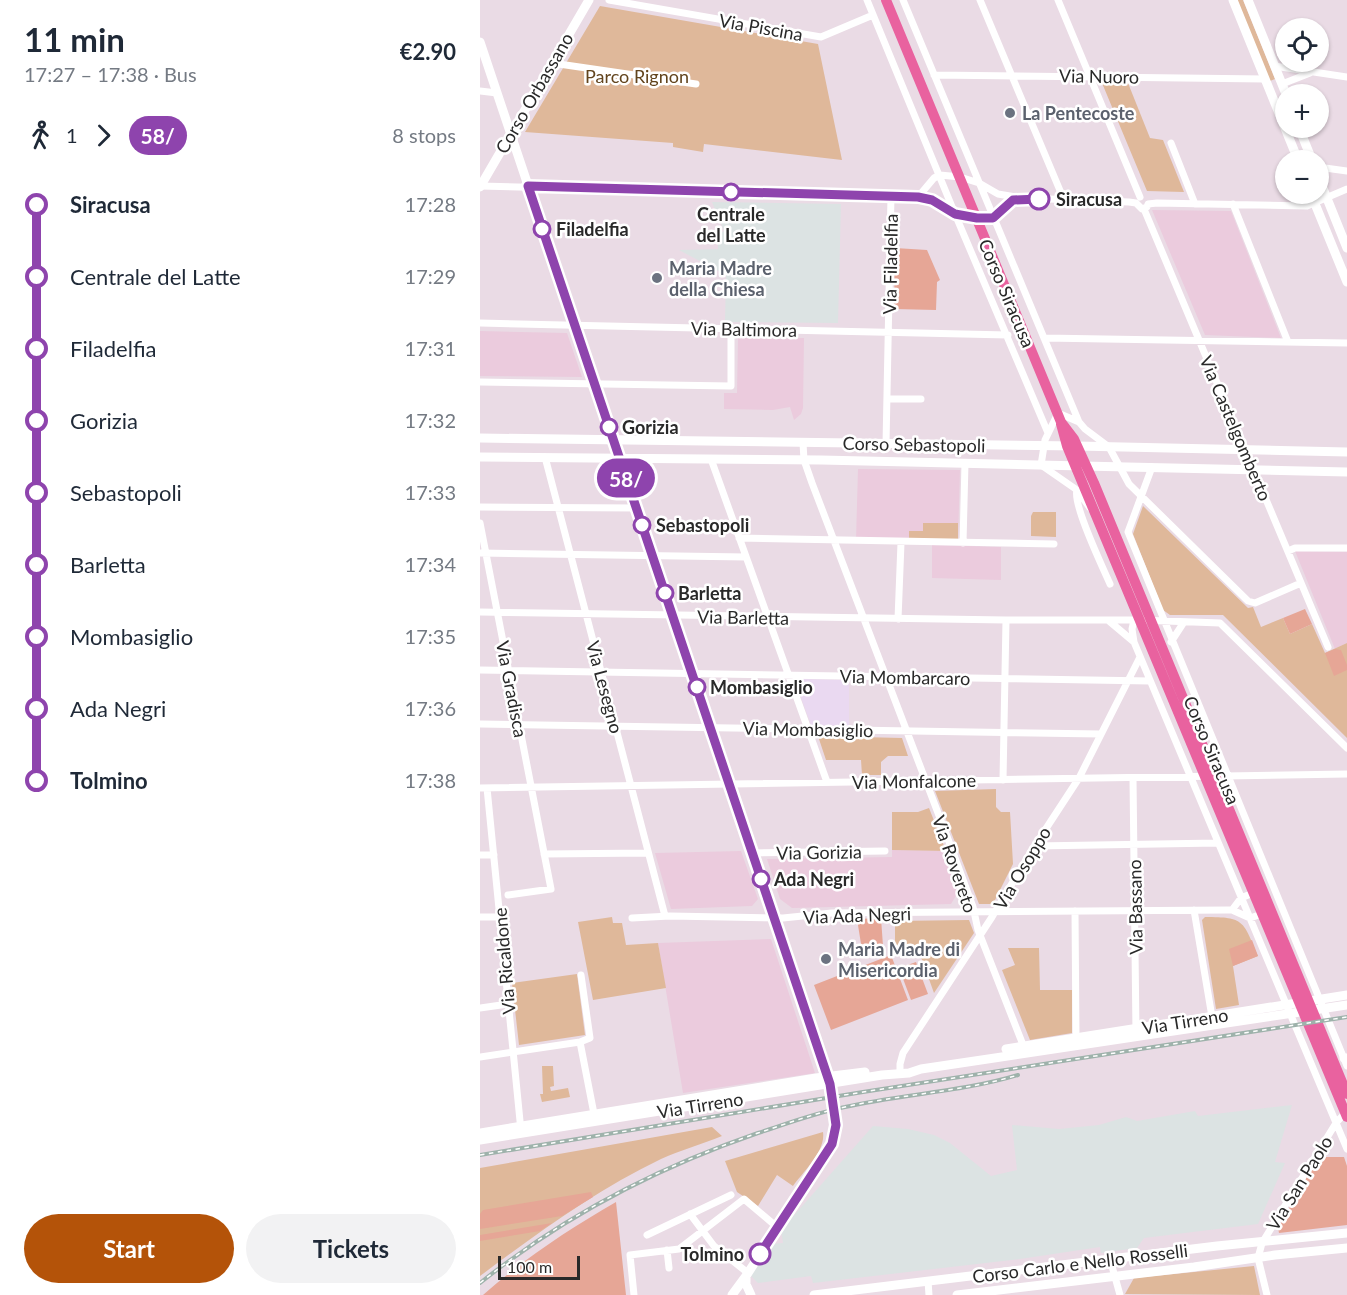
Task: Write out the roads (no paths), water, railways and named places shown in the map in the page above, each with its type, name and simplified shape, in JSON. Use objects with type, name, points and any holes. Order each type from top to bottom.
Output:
[{"type":"main road","name":"Corso Siracusa","points":[[886,0],[1059,417],[1072,443],[1141,621]]},
{"type":"main road","name":"Corso Siracusa","points":[[1081,465],[1095,512],[1141,621],[1257,892],[1312,1009]]},
{"type":"main road","points":[[1312,1009],[1318,1052],[1346,1114]]},
{"type":"main road","points":[[1318,1052],[1347,1094]]},
{"type":"street","name":"Corso Orbassano","points":[[480,186],[589,0]]},
{"type":"street","name":"Via Piscina","points":[[609,0],[821,37],[873,15]]},
{"type":"street","name":"Corso Siracusa","points":[[867,0],[1048,433]]},
{"type":"street","name":"Corso Siracusa","points":[[903,0],[1079,422],[1109,447],[1130,484],[1141,496],[1251,602],[1255,603],[1301,583]]},
{"type":"street","points":[[980,0],[1064,200]]},
{"type":"street","points":[[1058,0],[1090,76],[1138,200],[1139,208],[1196,204],[1304,206],[1306,204]]},
{"type":"street","points":[[1233,0],[1294,150]]},
{"type":"street","points":[[1248,0],[1282,84],[1312,72],[1347,77]]},
{"type":"street","name":"Via Gorizia","points":[[480,42],[830,1085],[836,1122],[834,1137],[828,1152],[777,1227]]},
{"type":"street","points":[[552,63],[696,84]]},
{"type":"street","name":"Via Nuoro","points":[[934,75],[1265,79]]},
{"type":"street","points":[[480,92],[497,93]]},
{"type":"street","points":[[1171,143],[1196,204]]},
{"type":"street","points":[[1329,168],[1347,171]]},
{"type":"street","points":[[939,175],[960,177],[979,183],[998,194],[1022,198],[1138,200]]},
{"type":"street","name":"Via Filadelfia","points":[[918,197],[939,175]]},
{"type":"street","name":"Via Filadelfia","points":[[480,186],[918,197],[932,200],[955,214],[993,218]]},
{"type":"street","points":[[1329,196],[1347,189]]},
{"type":"street","name":"Via Filadelfia","points":[[886,444],[891,196]]},
{"type":"street","points":[[983,234],[993,218],[999,215],[1007,203],[1022,198]]},
{"type":"street","points":[[1329,202],[1347,248]]},
{"type":"street","points":[[1233,204],[1288,342]]},
{"type":"street","points":[[1315,204],[1347,282]]},
{"type":"street","name":"Via Castelgomberto","points":[[1146,206],[1199,339],[1328,646]]},
{"type":"street","name":"Via Baltimora","points":[[480,323],[1008,335]]},
{"type":"street","points":[[480,382],[731,386],[731,329]]},
{"type":"street","points":[[1044,338],[1347,343]]},
{"type":"street","points":[[887,399],[921,399]]},
{"type":"street","points":[[1041,465],[1048,433],[1059,417]]},
{"type":"street","name":"Corso Siracusa","points":[[1059,417],[1079,422]]},
{"type":"street","points":[[1072,443],[1079,422]]},
{"type":"street","name":"Corso Sebastopoli","points":[[480,438],[803,444],[1044,446],[1072,443],[1109,447],[1347,452]]},
{"type":"street","name":"Via Rovereto","points":[[803,444],[804,460],[833,540],[1024,1049]]},
{"type":"street","name":"Corso Sebastopoli","points":[[480,457],[804,460],[1347,472]]},
{"type":"street","name":"Via Lesegno","points":[[544,457],[665,916]]},
{"type":"street","points":[[711,459],[827,782]]},
{"type":"street","name":"Corso Sebastopoli","points":[[963,543],[965,463]]},
{"type":"street","name":"Corso Siracusa","points":[[1041,465],[1077,490],[1088,507],[1095,512]]},
{"type":"street","name":"Corso Siracusa","points":[[1152,467],[1128,532],[1171,642],[1281,905],[1312,1009]]},
{"type":"street","points":[[1077,490],[1075,495],[1079,510],[1110,584]]},
{"type":"street","points":[[480,507],[636,508]]},
{"type":"street","name":"Via Gradisca","points":[[480,523],[483,553],[497,613],[551,889],[508,895]]},
{"type":"street","points":[[740,538],[900,543],[1054,544]]},
{"type":"street","points":[[898,619],[900,543]]},
{"type":"street","points":[[1288,551],[1295,548],[1347,548]]},
{"type":"street","points":[[483,553],[746,557]]},
{"type":"street","name":"Via Barletta","points":[[480,612],[1220,623],[1347,748]]},
{"type":"street","points":[[1003,780],[1006,620]]},
{"type":"street","name":"Corso Siracusa","points":[[1108,621],[1134,642]]},
{"type":"street","name":"Corso Siracusa","points":[[1141,621],[1132,629],[1134,642],[1289,1012],[1318,1052],[1336,1123],[1347,1149]]},
{"type":"street","points":[[1171,642],[1184,622]]},
{"type":"street","name":"Via Osoppo","points":[[900,1071],[903,1053],[981,935],[1079,778],[1140,657]]},
{"type":"street","name":"Via Mombarcaro","points":[[480,670],[1150,681]]},
{"type":"street","name":"Via Mombasiglio","points":[[480,724],[1101,734]]},
{"type":"street","name":"Via Monfalcone","points":[[484,788],[1347,774]]},
{"type":"street","name":"Via Bassano","points":[[1133,778],[1136,1032]]},
{"type":"street","name":"Via Ricaldone","points":[[484,788],[494,855],[521,1130]]},
{"type":"street","points":[[1035,846],[1218,843]]},
{"type":"street","name":"Via Gorizia","points":[[753,853],[885,851]]},
{"type":"street","points":[[544,854],[648,853]]},
{"type":"street","points":[[480,855],[494,855]]},
{"type":"street","points":[[1273,885],[1241,898],[1232,910],[1250,918],[1281,905]]},
{"type":"street","points":[[1194,910],[1212,1017]]},
{"type":"street","name":"Via Ada Negri","points":[[632,918],[665,916],[783,918],[832,913],[1232,910]]},
{"type":"street","points":[[1075,911],[1076,1038]]},
{"type":"street","points":[[480,917],[500,917]]},
{"type":"street","points":[[971,949],[987,951]]},
{"type":"street","points":[[480,1056],[580,1042],[590,1038],[580,975]]},
{"type":"street","name":"Via Tirreno","points":[[1312,1009],[1347,995]]},
{"type":"street","points":[[480,1008],[508,1004]]},
{"type":"street","name":"Via Tirreno","points":[[1024,1049],[1347,1005]]},
{"type":"street","points":[[1312,1009],[1340,1048],[1346,1061]]},
{"type":"street","name":"Via Tirreno","points":[[480,1140],[521,1130],[595,1118],[830,1085],[900,1071],[952,1064],[1076,1038],[1136,1032],[1212,1017],[1289,1012]]},
{"type":"street","points":[[580,1042],[595,1118]]},
{"type":"street","name":"Via San Paolo","points":[[1258,1258],[1262,1243],[1336,1123],[1346,1114]]},
{"type":"street","name":"Via Tirreno","points":[[480,1133],[521,1130]]},
{"type":"street","points":[[647,1234],[731,1195]]},
{"type":"street","points":[[634,1295],[630,1255],[679,1249],[744,1199],[777,1227],[734,1294]]},
{"type":"street","points":[[690,1214],[721,1253],[747,1275]]},
{"type":"street","name":"Corso Carlo e Nello Rosselli","points":[[814,1295],[1347,1233]]},
{"type":"street","name":"Corso Carlo e Nello Rosselli","points":[[957,1295],[1347,1248]]},
{"type":"street","points":[[667,1250],[669,1268]]},
{"type":"street","points":[[1258,1258],[1267,1295]]},
{"type":"street","points":[[1110,1259],[1120,1295]]},
{"type":"street","points":[[747,1275],[746,1284],[751,1295]]},
{"type":"street","points":[[928,1281],[929,1295]]},
{"type":"railway","points":[[480,1155],[863,1092],[1347,1017]]},
{"type":"railway","points":[[480,1283],[578,1215],[647,1178],[720,1147],[834,1109],[997,1081],[1018,1075]]},
{"type":"place","name":"La Pentecoste","points":[[1010,113]]},
{"type":"place","name":"Centrale del Latte","points":[[731,192]]},
{"type":"place","name":"Siracusa","points":[[1039,199]]},
{"type":"place","name":"Filadelfia","points":[[542,229]]},
{"type":"place","name":"Maria Madre della Chiesa","points":[[657,278]]},
{"type":"place","name":"Gorizia","points":[[609,427]]},
{"type":"place","name":"Sebastopoli","points":[[642,525]]},
{"type":"place","name":"Barletta","points":[[665,593]]},
{"type":"place","name":"Mombasiglio","points":[[697,687]]},
{"type":"place","name":"Ada Negri","points":[[761,879]]},
{"type":"place","name":"Maria Madre di Misericordia","points":[[826,959]]},
{"type":"place","name":"Tolmino","points":[[760,1254]]},
{"type":"park label","name":"Parco Rignon","points":[[637,76]]}]
